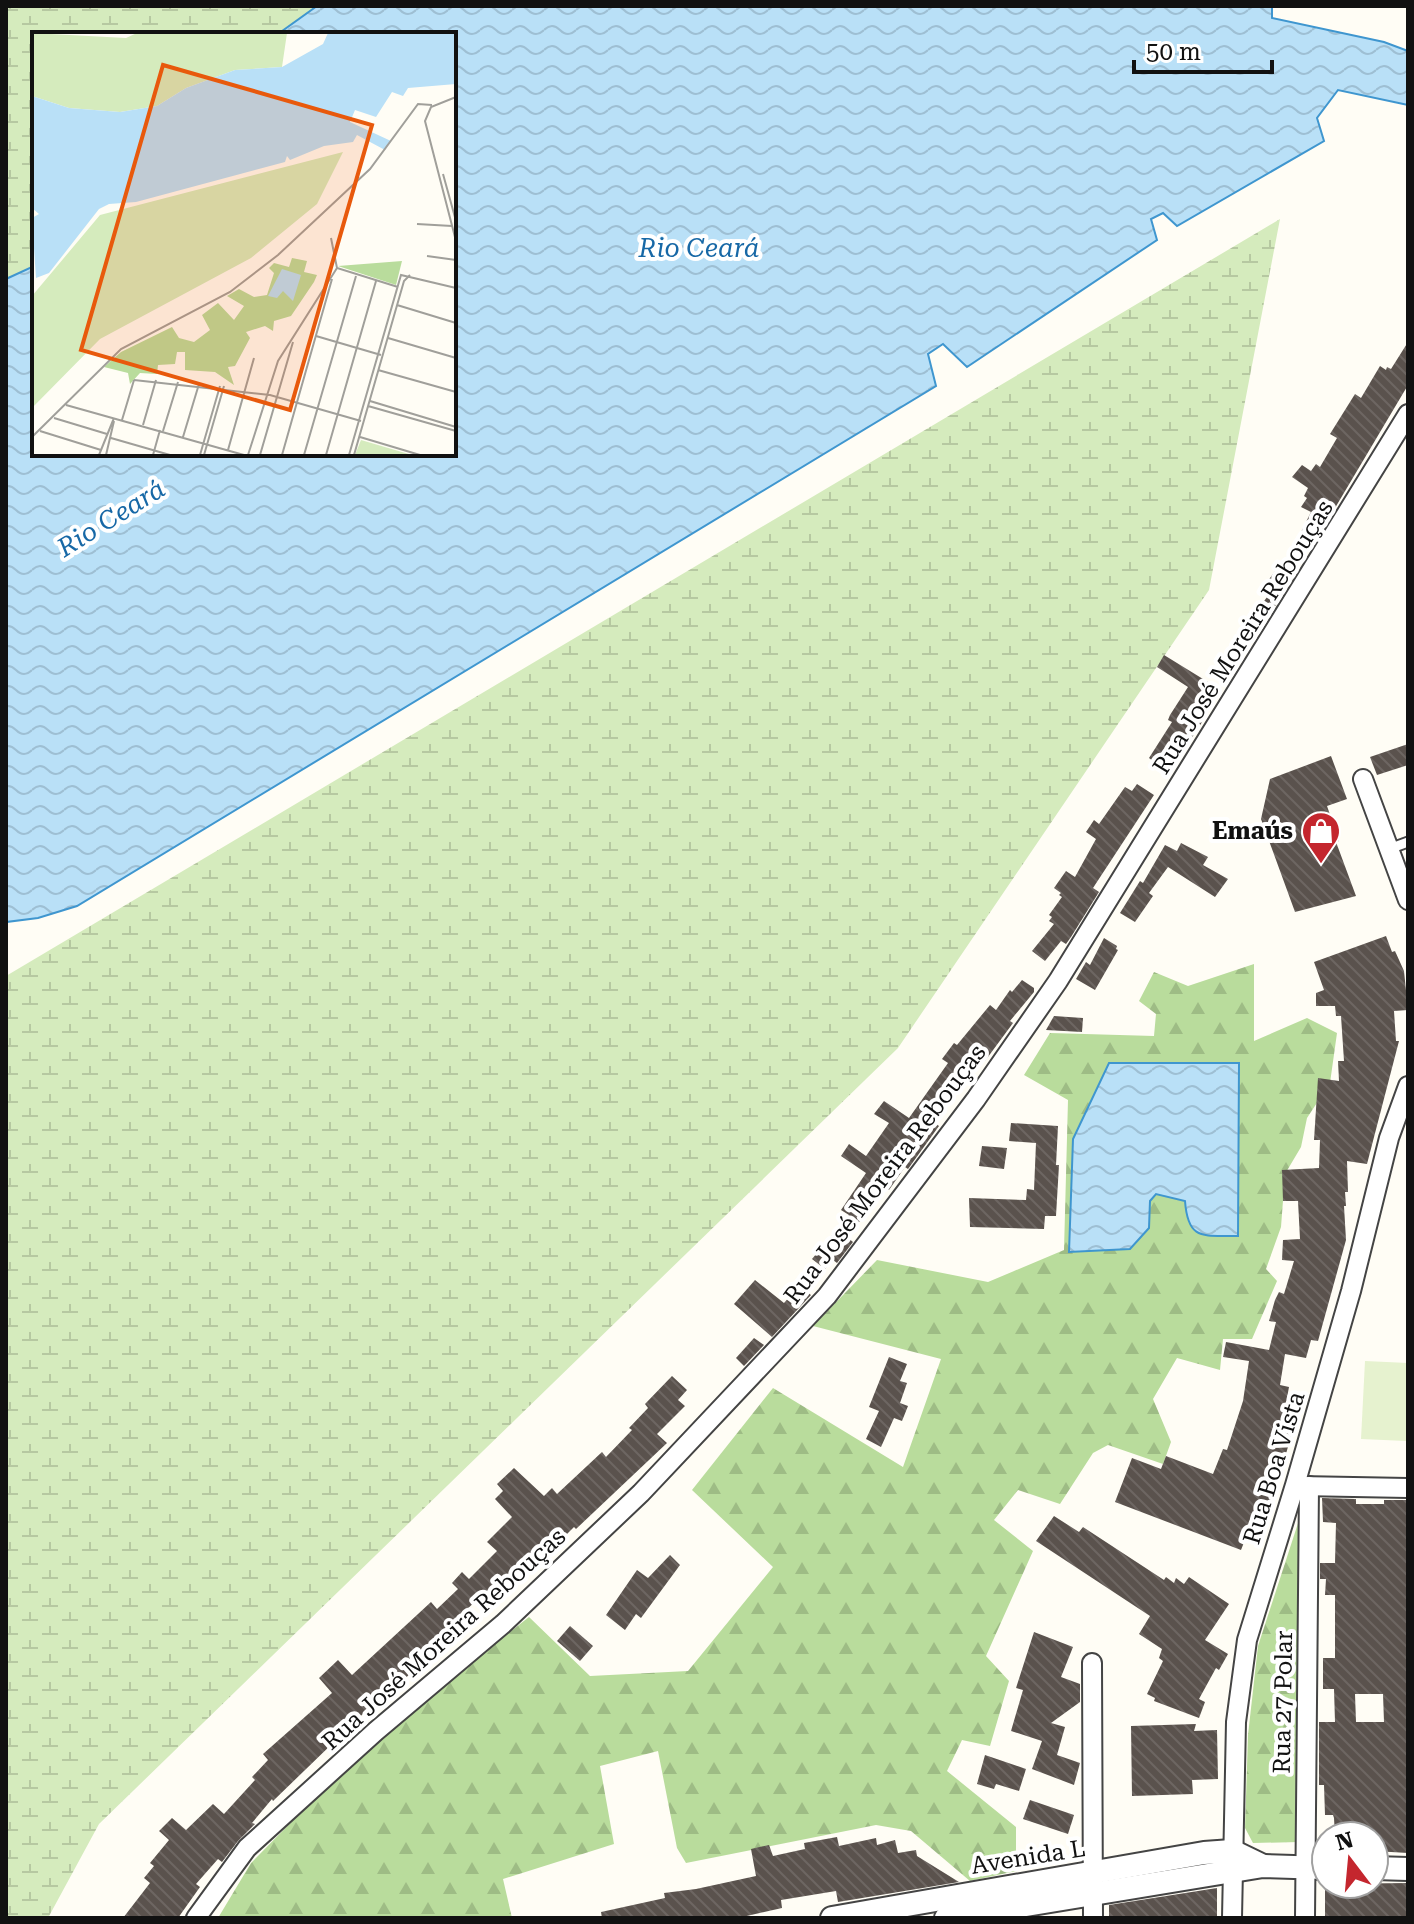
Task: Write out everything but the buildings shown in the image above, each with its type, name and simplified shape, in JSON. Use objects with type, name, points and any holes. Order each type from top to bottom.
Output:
[{"type":"street","name":"Rua José Moreira Rebouças","points":[[196,1918],[247,1848],[376,1731],[503,1624],[641,1493],[827,1296],[976,1099],[1058,981],[1408,414]]},
{"type":"street","points":[[1363,779],[1408,900]]},
{"type":"street","name":"Rua Boa Vista","points":[[1232,1918],[1236,1722],[1247,1640],[1302,1486],[1389,1138],[1408,1086]]},
{"type":"street","points":[[1302,1486],[1408,1488]]},
{"type":"street","name":"Rua 27 Polar","points":[[1302,1486],[1314,1820]]},
{"type":"street","points":[[1092,1663],[1093,1918]]},
{"type":"street","name":"Avenida L","points":[[832,1918],[932,1909],[954,1912],[1093,1883],[1232,1861],[1310,1868]]},
{"type":"street","name":"Rua 27 Polar","points":[[1305,1918],[1310,1895]]},
{"type":"lane","points":[[1389,849],[1408,842]]},
{"type":"green space","points":[[6,6],[317,6],[281,32],[32,32],[32,267],[6,279]]},
{"type":"green space","points":[[1280,219],[1209,590],[898,1048],[99,1824],[48,1918],[6,1918],[6,976]]},
{"type":"green space","points":[[1254,964],[1254,1041],[1307,1018],[1337,1033],[1330,1083],[1307,1118],[1301,1147],[1285,1174],[1281,1227],[1266,1269],[1277,1281],[1252,1339],[1223,1339],[1220,1370],[1177,1358],[1153,1399],[1171,1442],[1163,1464],[1108,1445],[1093,1453],[1060,1504],[1018,1490],[994,1520],[1033,1551],[986,1656],[1009,1681],[990,1746],[962,1740],[947,1771],[1016,1827],[1016,1871],[970,1881],[911,1831],[876,1825],[686,1863],[677,1848],[658,1751],[600,1766],[614,1844],[503,1879],[512,1918],[218,1918],[251,1863],[367,1745],[529,1617],[590,1676],[688,1671],[773,1567],[692,1490],[773,1388],[903,1467],[941,1359],[813,1326],[877,1260],[988,1282],[1064,1250],[1068,1100],[1024,1075],[1050,1033],[1154,1036],[1156,1014],[1139,1001],[1154,972],[1188,986]]},
{"type":"green space","points":[[1365,1361],[1408,1363],[1406,1441],[1361,1439]]},
{"type":"green space","points":[[1301,1514],[1299,1842],[1253,1843],[1245,1828],[1248,1735],[1258,1646]]},
{"type":"water","name":"Rio Ceará","points":[[317,6],[1272,6],[1272,18],[1384,42],[1408,51],[1408,105],[1338,90],[1317,118],[1324,141],[1177,226],[1163,213],[1151,219],[1157,240],[967,367],[943,344],[928,354],[936,386],[77,906],[38,918],[6,922],[6,279],[32,267],[32,456],[456,456],[456,32],[281,32]]},
{"type":"water","points":[[1109,1063],[1239,1063],[1238,1236],[1200,1234],[1190,1224],[1185,1201],[1156,1194],[1150,1201],[1149,1228],[1130,1249],[1069,1252],[1073,1139]]},
{"type":"place","name":"Emaús","points":[[1321,865]]}]
